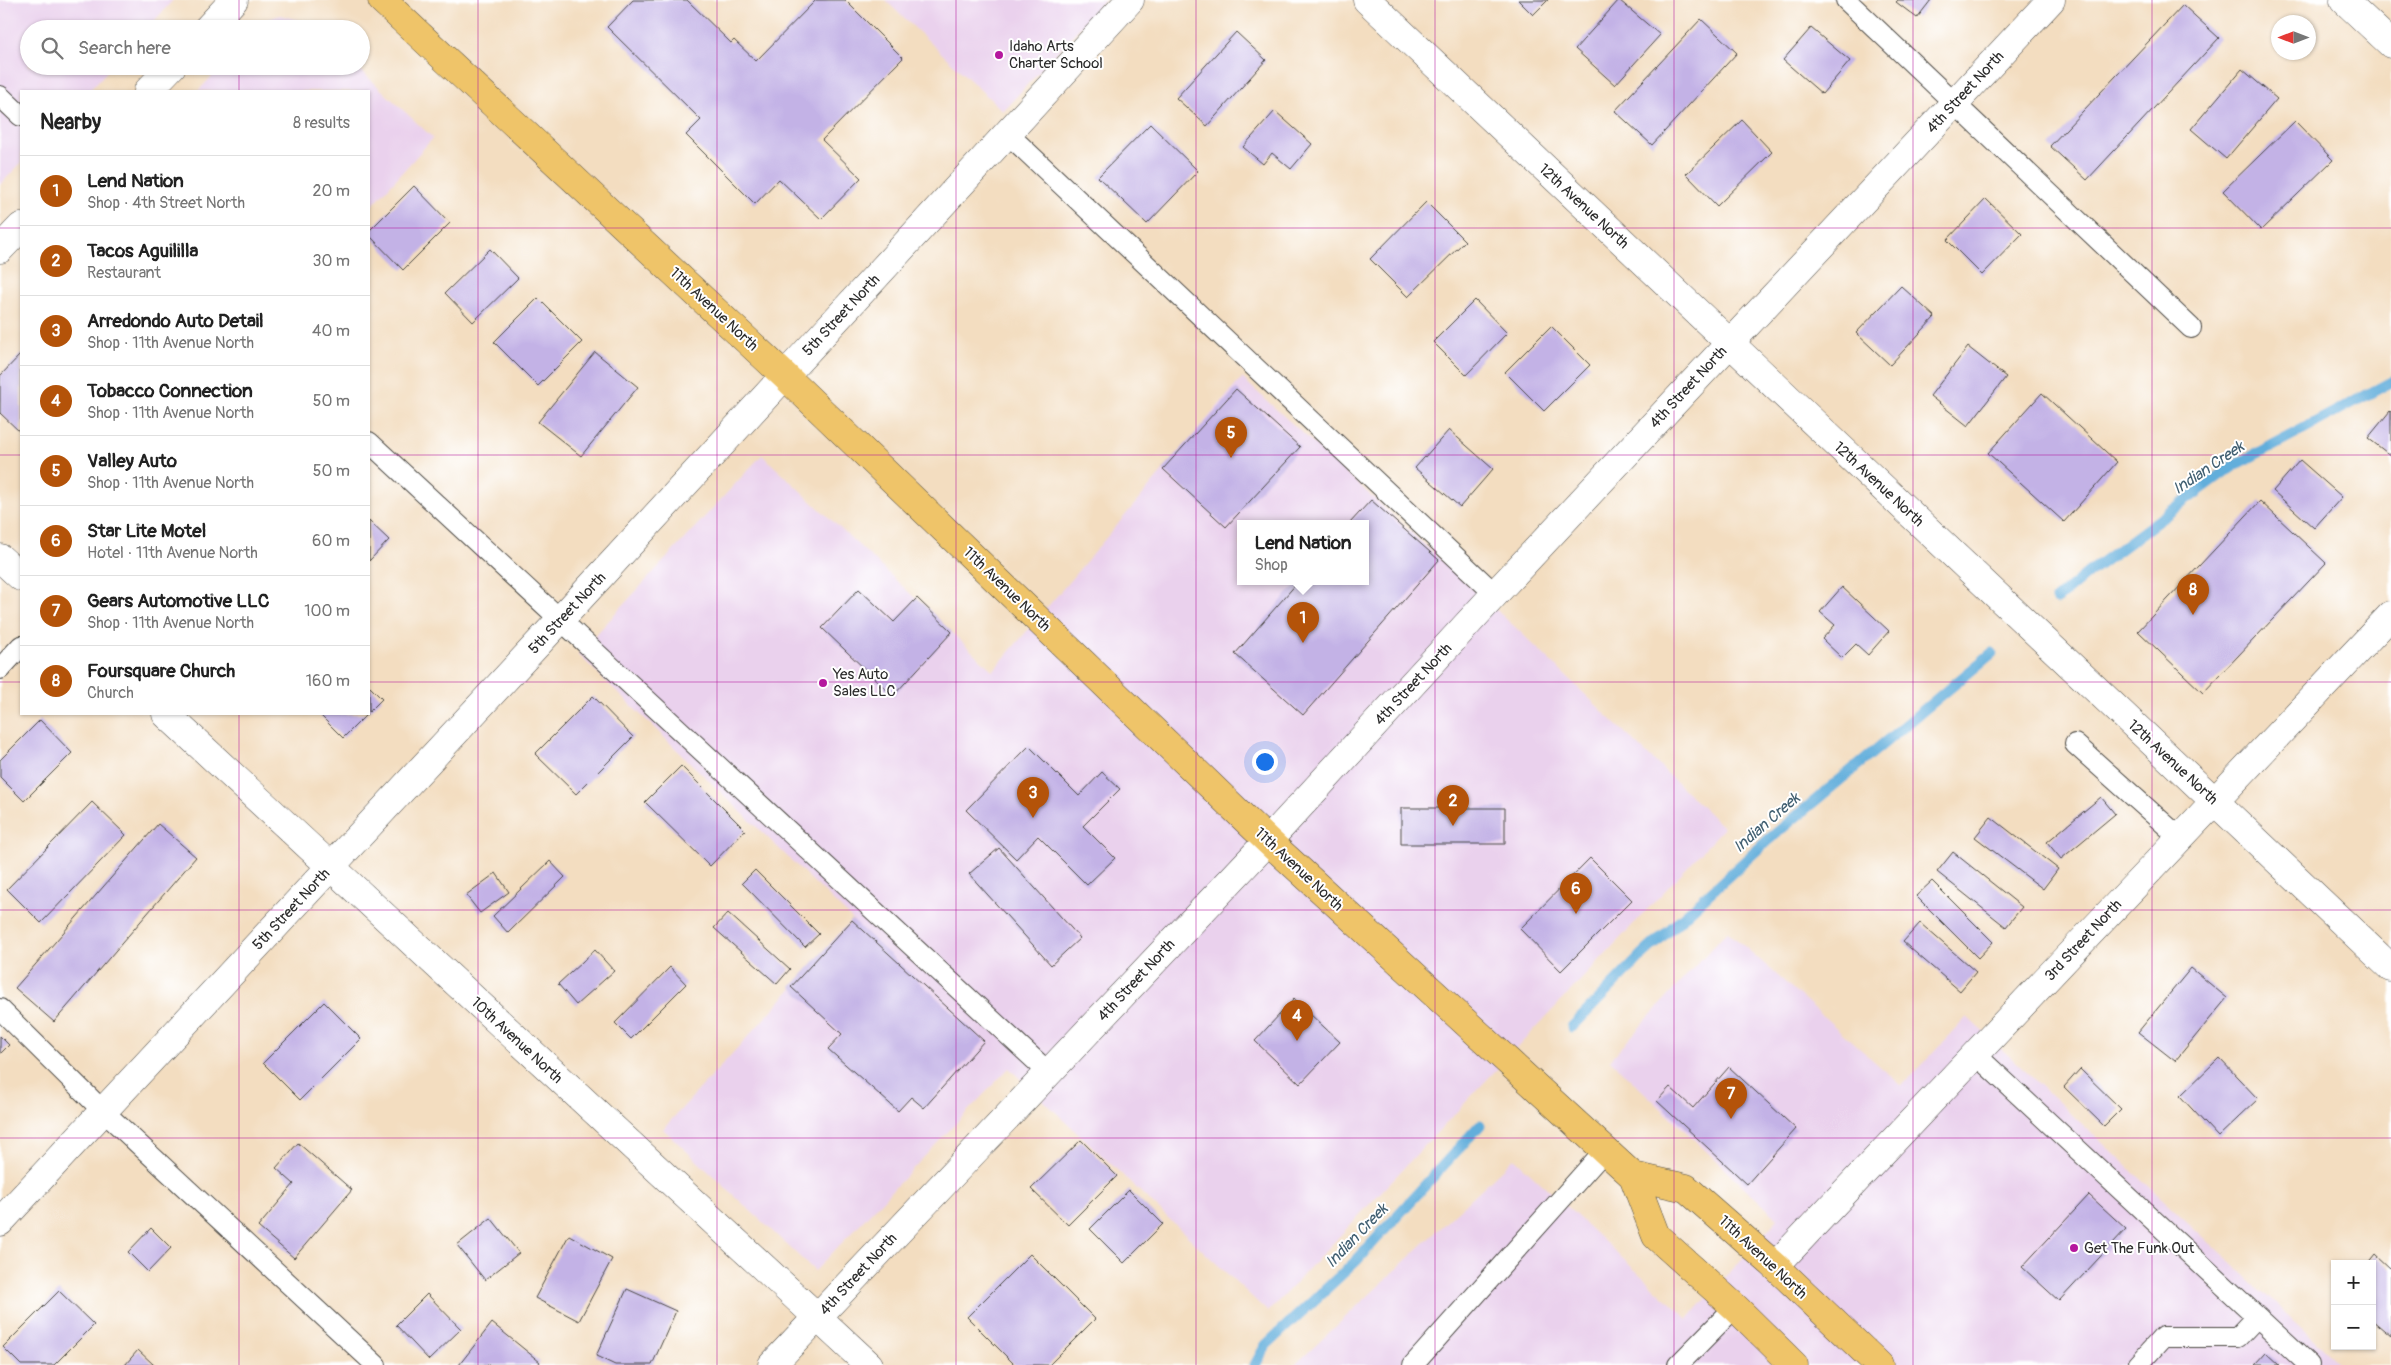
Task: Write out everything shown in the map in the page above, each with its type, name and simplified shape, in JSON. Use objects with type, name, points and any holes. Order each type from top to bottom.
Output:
[{"type":"main road","name":"11th Avenue North","points":[[382,0],[785,376],[1268,841],[1633,1176],[1656,1236],[1735,1307],[1794,1365]]},
{"type":"main road","name":"11th Avenue North","points":[[1633,1176],[1686,1188],[1775,1266],[1879,1365]]},
{"type":"street","points":[[215,20],[234,0]]},
{"type":"street","name":"5th Street North","points":[[0,1222],[560,620],[1130,0]]},
{"type":"street","name":"12th Avenue North","points":[[1367,0],[2391,968]]},
{"type":"street","name":"4th Street North","points":[[772,1365],[1268,841],[1495,594],[2051,0]]},
{"type":"street","points":[[2344,0],[2391,44]]},
{"type":"street","points":[[149,90],[163,75]]},
{"type":"street","points":[[0,249],[20,228]]},
{"type":"street","points":[[0,558],[20,577]]},
{"type":"street","name":"3rd Street North","points":[[1775,1266],[2391,615]]},
{"type":"street","name":"10th Avenue North","points":[[167,715],[870,1365]]},
{"type":"lane","points":[[1846,0],[2191,328]]},
{"type":"lane","points":[[0,96],[20,115]]},
{"type":"lane","points":[[1008,134],[1495,594]]},
{"type":"lane","points":[[370,443],[1049,1072]]},
{"type":"lane","points":[[0,669],[20,647]]},
{"type":"lane","points":[[2075,744],[2180,838]]},
{"type":"lane","points":[[0,1009],[103,1111],[376,1365]]},
{"type":"lane","points":[[1975,1054],[2309,1365]]},
{"type":"lane","points":[[1413,1365],[1605,1150]]},
{"type":"lane","points":[[1678,1365],[1735,1307]]},
{"type":"lane","points":[[2138,1365],[2163,1337],[2238,1337],[2258,1317]]},
{"type":"shaded area","points":[[0,0],[173,0],[155,20],[20,20],[20,75],[104,75],[90,90],[20,90],[20,164],[0,185]]},
{"type":"shaded area","name":"Idaho Arts Charter School","points":[[885,0],[1105,0],[1003,111]]},
{"type":"shaded area","points":[[280,15],[298,20],[268,20]]},
{"type":"shaded area","points":[[213,75],[366,75],[433,138],[370,208],[370,90],[199,90]]},
{"type":"shaded area","points":[[1242,378],[1516,628],[1724,828],[1268,1312],[1009,1068],[815,1271],[663,1129],[854,921],[578,654],[762,455],[993,671]]},
{"type":"shaded area","points":[[1727,931],[1902,1086],[1967,1017],[2341,1365],[1295,1365],[1514,1158],[1688,1319],[1778,1219],[1610,1060]]},
{"type":"building","points":[[633,0],[687,0],[731,43],[734,40],[756,61],[816,0],[845,0],[903,58],[822,140],[861,178],[821,219],[779,179],[755,204],[686,135],[701,120],[607,27]]},
{"type":"building","points":[[1518,0],[1548,0],[1533,15]]},
{"type":"building","points":[[1619,0],[1660,35],[1615,85],[1575,49]]},
{"type":"building","points":[[1898,0],[1931,0],[1917,18],[1896,2]]},
{"type":"building","points":[[2183,5],[2219,38],[2087,180],[2050,146]]},
{"type":"building","points":[[1701,19],[1737,53],[1652,145],[1615,111]]},
{"type":"building","points":[[1811,28],[1850,61],[1822,94],[1783,60]]},
{"type":"building","points":[[1236,32],[1266,60],[1207,126],[1176,98]]},
{"type":"building","points":[[2242,69],[2277,99],[2226,159],[2191,129]]},
{"type":"building","points":[[1275,111],[1312,144],[1291,169],[1272,153],[1263,164],[1243,147]]},
{"type":"building","points":[[1742,120],[1772,152],[1717,206],[1686,174]]},
{"type":"building","points":[[2295,121],[2333,160],[2261,230],[2223,191]]},
{"type":"building","points":[[1150,124],[1198,171],[1147,224],[1098,177]]},
{"type":"building","points":[[414,186],[450,223],[403,270],[370,236],[370,230]]},
{"type":"building","points":[[1986,199],[2022,234],[1982,275],[1947,240]]},
{"type":"building","points":[[1426,202],[1465,241],[1408,297],[1370,259]]},
{"type":"building","points":[[490,249],[518,278],[473,322],[445,293]]},
{"type":"building","points":[[1901,286],[1935,317],[1890,365],[1856,333]]},
{"type":"building","points":[[538,298],[582,342],[538,386],[494,342]]},
{"type":"building","points":[[1475,300],[1507,333],[1466,375],[1433,342]]},
{"type":"building","points":[[1551,326],[1590,365],[1544,411],[1505,372]]},
{"type":"building","points":[[1968,347],[2006,377],[1968,426],[1930,396]]},
{"type":"building","points":[[595,352],[638,387],[581,456],[538,422]]},
{"type":"building","points":[[20,355],[20,432],[0,413],[0,376]]},
{"type":"building","points":[[1236,389],[1300,447],[1226,527],[1163,469]]},
{"type":"building","points":[[2042,393],[2117,462],[2064,522],[1988,453]]},
{"type":"building","points":[[2391,412],[2391,456],[2368,438]]},
{"type":"building","points":[[1449,430],[1493,469],[1460,507],[1415,468]]},
{"type":"building","points":[[2300,460],[2342,497],[2314,528],[2273,491]]},
{"type":"building","points":[[1371,500],[1439,560],[1303,715],[1235,654],[1295,585],[1369,585],[1369,520],[1353,520]]},
{"type":"building","points":[[2260,501],[2326,563],[2203,693],[2138,631]]},
{"type":"building","points":[[370,522],[389,540],[370,560]]},
{"type":"building","points":[[1842,587],[1889,631],[1868,655],[1856,644],[1842,658],[1822,639],[1835,625],[1820,612]]},
{"type":"building","points":[[859,589],[894,622],[917,598],[952,632],[893,696],[822,628]]},
{"type":"building","points":[[370,687],[382,699],[370,711]]},
{"type":"building","points":[[593,696],[633,737],[576,794],[535,754]]},
{"type":"building","points":[[320,715],[366,715],[343,738]]},
{"type":"building","points":[[40,720],[72,753],[24,801],[0,777],[0,760]]},
{"type":"building","points":[[1029,746],[1079,796],[1102,772],[1120,789],[1083,826],[1115,858],[1087,885],[1038,836],[1016,859],[966,810]]},
{"type":"building","points":[[681,766],[745,830],[710,866],[645,802]]},
{"type":"building","points":[[2101,797],[2115,814],[2061,859],[2047,842]]},
{"type":"building","points":[[92,802],[126,835],[41,923],[7,889]]},
{"type":"building","points":[[1401,808],[1505,808],[1505,844],[1401,844]]},
{"type":"building","points":[[1991,817],[2058,869],[2043,889],[1975,837]]},
{"type":"building","points":[[158,824],[196,857],[54,1022],[15,988]]},
{"type":"building","points":[[999,848],[1080,938],[1051,965],[969,874]]},
{"type":"building","points":[[1953,852],[2022,907],[2006,927],[1937,872]]},
{"type":"building","points":[[1590,858],[1632,900],[1561,971],[1520,929]]},
{"type":"building","points":[[550,861],[565,877],[508,933],[493,916]]},
{"type":"building","points":[[755,870],[819,934],[805,947],[742,883]]},
{"type":"building","points":[[496,873],[509,892],[480,913],[466,895]]},
{"type":"building","points":[[1932,881],[1993,942],[1978,958],[1916,896]]},
{"type":"building","points":[[728,913],[790,969],[777,984],[714,928]]},
{"type":"building","points":[[852,920],[984,1041],[924,1108],[911,1097],[898,1111],[828,1049],[842,1034],[791,987]]},
{"type":"building","points":[[1920,923],[1976,972],[1960,991],[1903,942]]},
{"type":"building","points":[[595,950],[614,971],[576,1005],[558,984]]},
{"type":"building","points":[[670,967],[686,984],[631,1039],[615,1023]]},
{"type":"building","points":[[2191,968],[2227,998],[2175,1061],[2138,1032]]},
{"type":"building","points":[[1294,999],[1340,1042],[1300,1084],[1255,1041]]},
{"type":"building","points":[[324,1002],[361,1039],[300,1100],[263,1063]]},
{"type":"building","points":[[0,1036],[9,1045],[0,1054]]},
{"type":"building","points":[[2219,1058],[2258,1099],[2218,1137],[2180,1096]]},
{"type":"building","points":[[1729,1067],[1796,1129],[1747,1184],[1657,1101],[1670,1087],[1693,1108]]},
{"type":"building","points":[[2080,1069],[2121,1109],[2104,1126],[2064,1087]]},
{"type":"building","points":[[1081,1140],[1117,1176],[1068,1225],[1031,1189]]},
{"type":"building","points":[[298,1143],[352,1190],[294,1258],[258,1227],[294,1184],[276,1168]]},
{"type":"building","points":[[1129,1190],[1163,1224],[1124,1263],[1090,1229]]},
{"type":"building","name":"Get The Funk Out","points":[[2089,1195],[2126,1229],[2059,1301],[2022,1267]]},
{"type":"building","points":[[491,1218],[519,1253],[485,1280],[457,1245]]},
{"type":"building","points":[[151,1228],[171,1248],[148,1272],[128,1252]]},
{"type":"building","points":[[569,1235],[612,1259],[579,1321],[535,1298]]},
{"type":"building","points":[[1030,1254],[1095,1319],[1049,1365],[1015,1365],[967,1317]]},
{"type":"building","points":[[2375,1254],[2391,1269],[2391,1336],[2376,1323],[2376,1260],[2370,1260]]},
{"type":"building","points":[[627,1289],[676,1311],[652,1365],[615,1365],[596,1356]]},
{"type":"building","points":[[59,1291],[94,1325],[54,1365],[21,1365],[3,1347]]},
{"type":"building","points":[[427,1294],[461,1329],[429,1360],[396,1325]]},
{"type":"building","points":[[492,1323],[540,1362],[538,1365],[459,1365]]},
{"type":"building","points":[[138,1350],[154,1365],[125,1365]]},
{"type":"building","points":[[2266,1353],[2279,1365],[2255,1365]]},
{"type":"waterway","name":"Indian Creek","points":[[2057,599],[2089,572],[2228,469],[2391,382]]},
{"type":"waterway","name":"Indian Creek","points":[[1572,1027],[1643,954],[1768,840],[1992,653]]},
{"type":"waterway","name":"Indian Creek","points":[[1255,1365],[1266,1345],[1356,1261],[1480,1125]]},
{"type":"place","name":"Idaho Arts Charter School","points":[[999,55]]},
{"type":"place","name":"Valley Auto","points":[[1231,458]]},
{"type":"place","name":"Foursquare Church","points":[[2193,615]]},
{"type":"place","name":"Lend Nation","points":[[1303,643]]},
{"type":"place","name":"Yes Auto Sales LLC","points":[[823,683]]},
{"type":"place","name":"Arredondo Auto Detail","points":[[1033,818]]},
{"type":"place","name":"Tacos Aguililla","points":[[1453,826]]},
{"type":"place","name":"Star Lite Motel","points":[[1576,914]]},
{"type":"place","name":"Tobacco Connection","points":[[1297,1041]]},
{"type":"place","name":"Gears Automotive LLC","points":[[1731,1119]]},
{"type":"place","name":"Get The Funk Out","points":[[2074,1248]]}]
